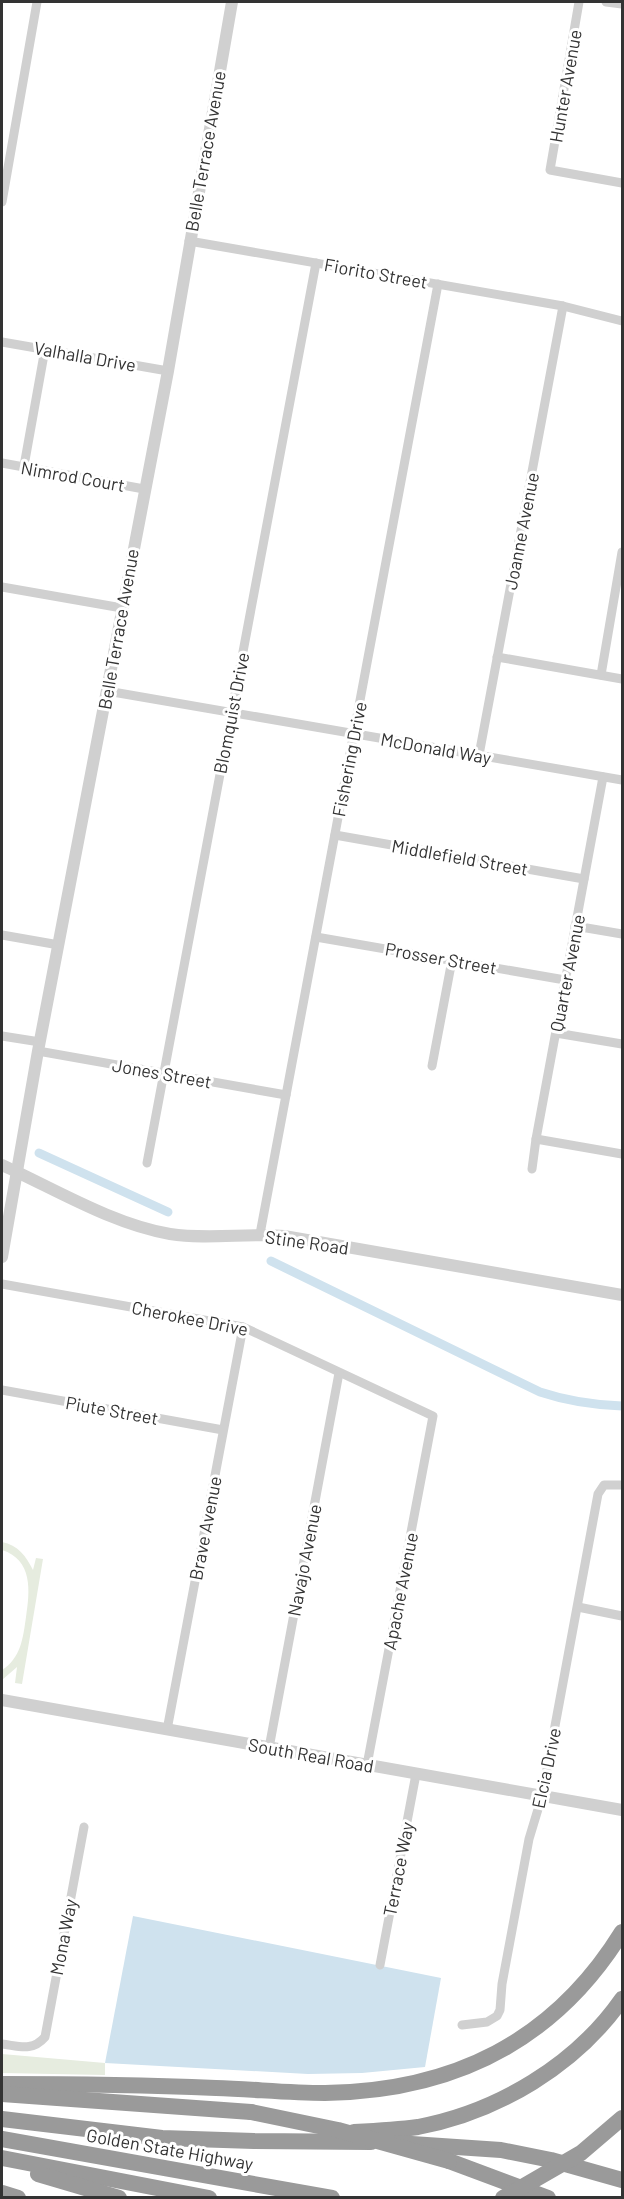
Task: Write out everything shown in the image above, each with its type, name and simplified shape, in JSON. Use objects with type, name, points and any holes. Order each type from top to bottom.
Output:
[{"type":"highway","points":[[2,2084],[139,2086],[323,2093],[386,2088],[425,2081],[474,2065],[531,2033],[572,1998],[597,1969],[622,1932]]},
{"type":"highway","points":[[107,2132],[326,2133],[402,2129],[435,2123],[488,2104],[546,2073],[585,2042],[608,2019],[622,1999]]},
{"type":"highway","points":[[2,2094],[251,2112],[338,2130],[449,2161],[548,2198]]},
{"type":"highway","points":[[503,2198],[581,2153],[622,2118]]},
{"type":"highway","points":[[2,2119],[152,2137],[220,2141],[371,2142],[476,2147],[534,2156],[622,2180]]},
{"type":"highway","name":"Golden State Highway","points":[[2,2139],[332,2198]]},
{"type":"highway","points":[[2,2158],[47,2177],[119,2198]]},
{"type":"highway","points":[[2,2158],[209,2198]]},
{"type":"highway","points":[[2,2193],[18,2198]]},
{"type":"street","points":[[2,202],[37,2]]},
{"type":"street","name":"Belle Terrace Avenue","points":[[2,1257],[39,1047],[168,371],[232,2]]},
{"type":"street","name":"Hunter Avenue","points":[[579,2],[550,170],[622,183]]},
{"type":"street","points":[[606,2],[622,4]]},
{"type":"street","name":"Fiorito Street","points":[[189,241],[563,306],[622,321]]},
{"type":"street","name":"Blomquist Drive","points":[[147,1163],[316,263]]},
{"type":"street","name":"Fishering Drive","points":[[260,1234],[438,284]]},
{"type":"street","name":"Joanne Avenue","points":[[479,755],[563,306]]},
{"type":"street","name":"Valhalla Drive","points":[[2,342],[168,371]]},
{"type":"street","points":[[24,466],[45,349]]},
{"type":"street","name":"Nimrod Court","points":[[2,463],[144,489]]},
{"type":"street","points":[[601,675],[622,552]]},
{"type":"street","points":[[2,587],[122,608]]},
{"type":"street","points":[[497,657],[622,679]]},
{"type":"street","name":"McDonald Way","points":[[107,691],[622,780]]},
{"type":"street","name":"Quarter Avenue","points":[[532,1169],[603,777]]},
{"type":"street","name":"Middlefield Street","points":[[335,835],[584,879]]},
{"type":"street","points":[[575,926],[622,934]]},
{"type":"street","points":[[2,935],[59,945]]},
{"type":"street","name":"Prosser Street","points":[[316,937],[565,980]]},
{"type":"street","points":[[432,1066],[452,960]]},
{"type":"street","points":[[556,1033],[622,1044]]},
{"type":"street","name":"Jones Street","points":[[2,1036],[39,1047],[163,1073],[286,1095]]},
{"type":"street","points":[[536,1139],[622,1154]]},
{"type":"street","name":"Stine Road","points":[[2,1165],[119,1219],[154,1231],[193,1236],[260,1234],[284,1236],[622,1295]]},
{"type":"street","name":"Cherokee Drive","points":[[2,1284],[243,1327],[433,1416]]},
{"type":"street","name":"Brave Avenue","points":[[167,1730],[243,1327]]},
{"type":"street","name":"Navajo Avenue","points":[[269,1748],[339,1373]]},
{"type":"street","name":"Piute Street","points":[[2,1389],[223,1430]]},
{"type":"street","name":"Apache Avenue","points":[[367,1765],[433,1416]]},
{"type":"street","name":"Elcia Drive","points":[[462,2025],[487,2022],[497,2016],[500,2010],[502,1984],[529,1839],[542,1796],[598,1494],[604,1485],[622,1485]]},
{"type":"street","points":[[578,1607],[622,1616]]},
{"type":"street","name":"South Real Road","points":[[2,1700],[622,1809]]},
{"type":"street","name":"Terrace Way","points":[[380,1965],[416,1774]]},
{"type":"street","name":"Mona Way","points":[[2,2044],[32,2048],[45,2037],[84,1827]]},
{"type":"shaded area","points":[[2,1542],[21,1552],[33,1570],[36,1558],[43,1559],[22,1684],[15,1683],[17,1667],[2,1680],[2,1670],[13,1660],[22,1640],[28,1597],[27,1578],[19,1561],[2,1550]]},
{"type":"shaded area","points":[[2,2054],[105,2063],[105,2075],[2,2073]]},
{"type":"water","points":[[133,1916],[441,1978],[425,2067],[362,2073],[308,2074],[105,2063]]},
{"type":"waterway","points":[[39,1153],[168,1212]]},
{"type":"waterway","points":[[271,1261],[540,1392],[581,1402],[622,1406]]}]
